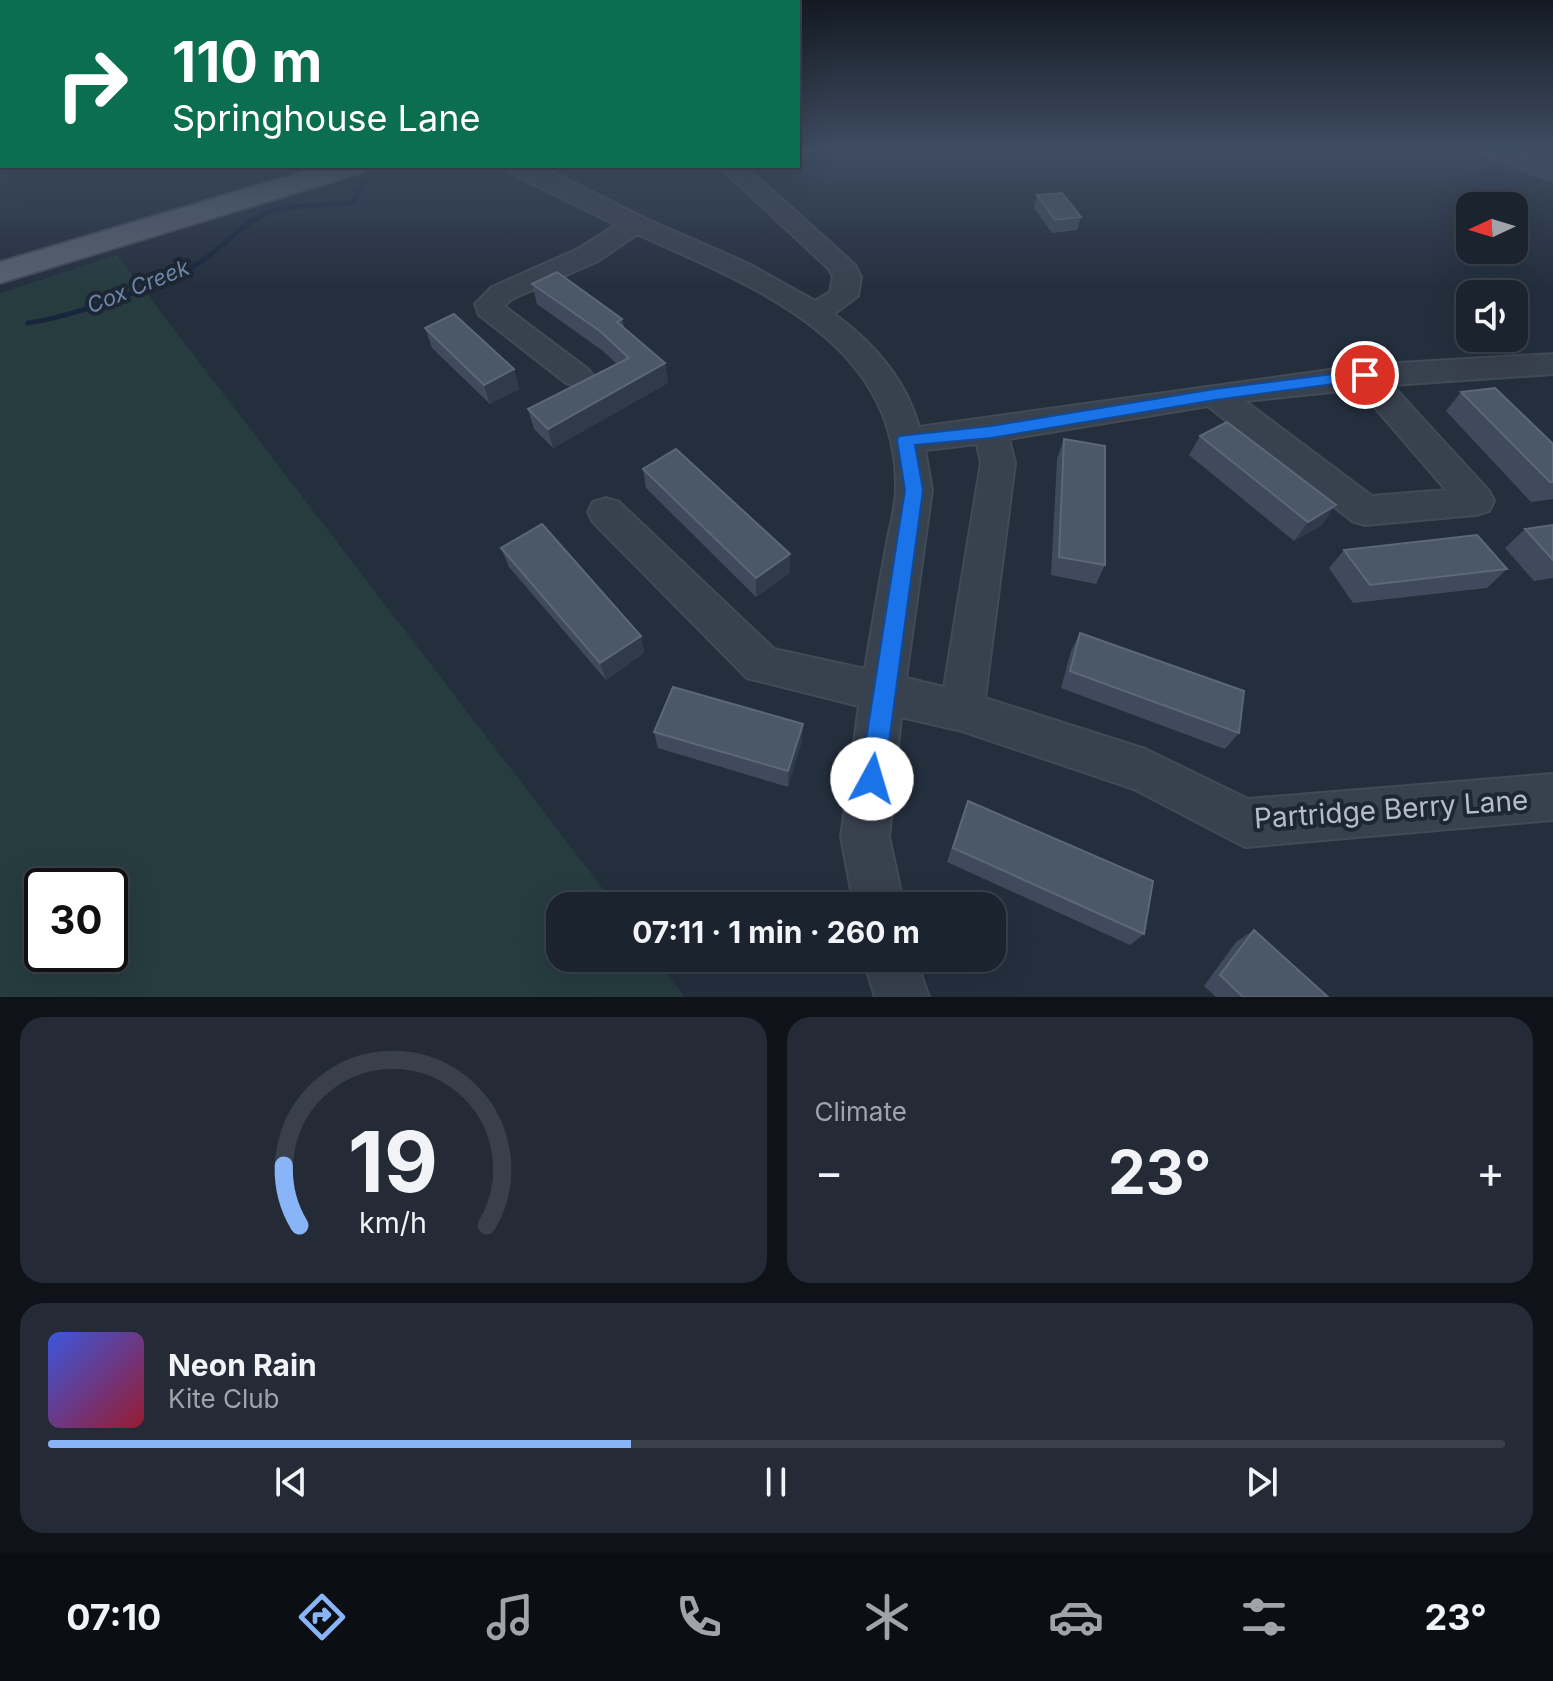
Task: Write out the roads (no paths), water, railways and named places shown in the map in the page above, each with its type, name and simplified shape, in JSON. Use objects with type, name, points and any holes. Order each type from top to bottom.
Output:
[{"type":"main road","points":[[0,254],[198,196]]},
{"type":"main road","points":[[0,273],[256,196]]},
{"type":"street","points":[[581,196],[635,224],[745,272],[814,314],[843,333],[888,387],[905,440],[914,490],[882,693],[865,837],[876,892]]},
{"type":"street","points":[[764,196],[841,265],[847,277],[844,296],[814,314]]},
{"type":"street","points":[[577,376],[489,309],[489,304],[502,293],[588,255],[635,224]]},
{"type":"street","points":[[905,440],[991,432],[1215,395],[1365,375],[1553,364]]},
{"type":"street","points":[[1215,395],[1365,511],[1476,501],[1365,375]]},
{"type":"street","points":[[962,711],[998,463],[991,432]]},
{"type":"street","name":"Partridge Berry Lane","points":[[606,512],[762,665],[962,711],[1145,771],[1245,823],[1553,797]]},
{"type":"street","points":[[894,972],[902,997]]},
{"type":"waterway","name":"Cox Creek","points":[[28,323],[88,308],[174,276],[201,262],[247,224],[269,212],[289,207],[352,202],[358,196]]}]
